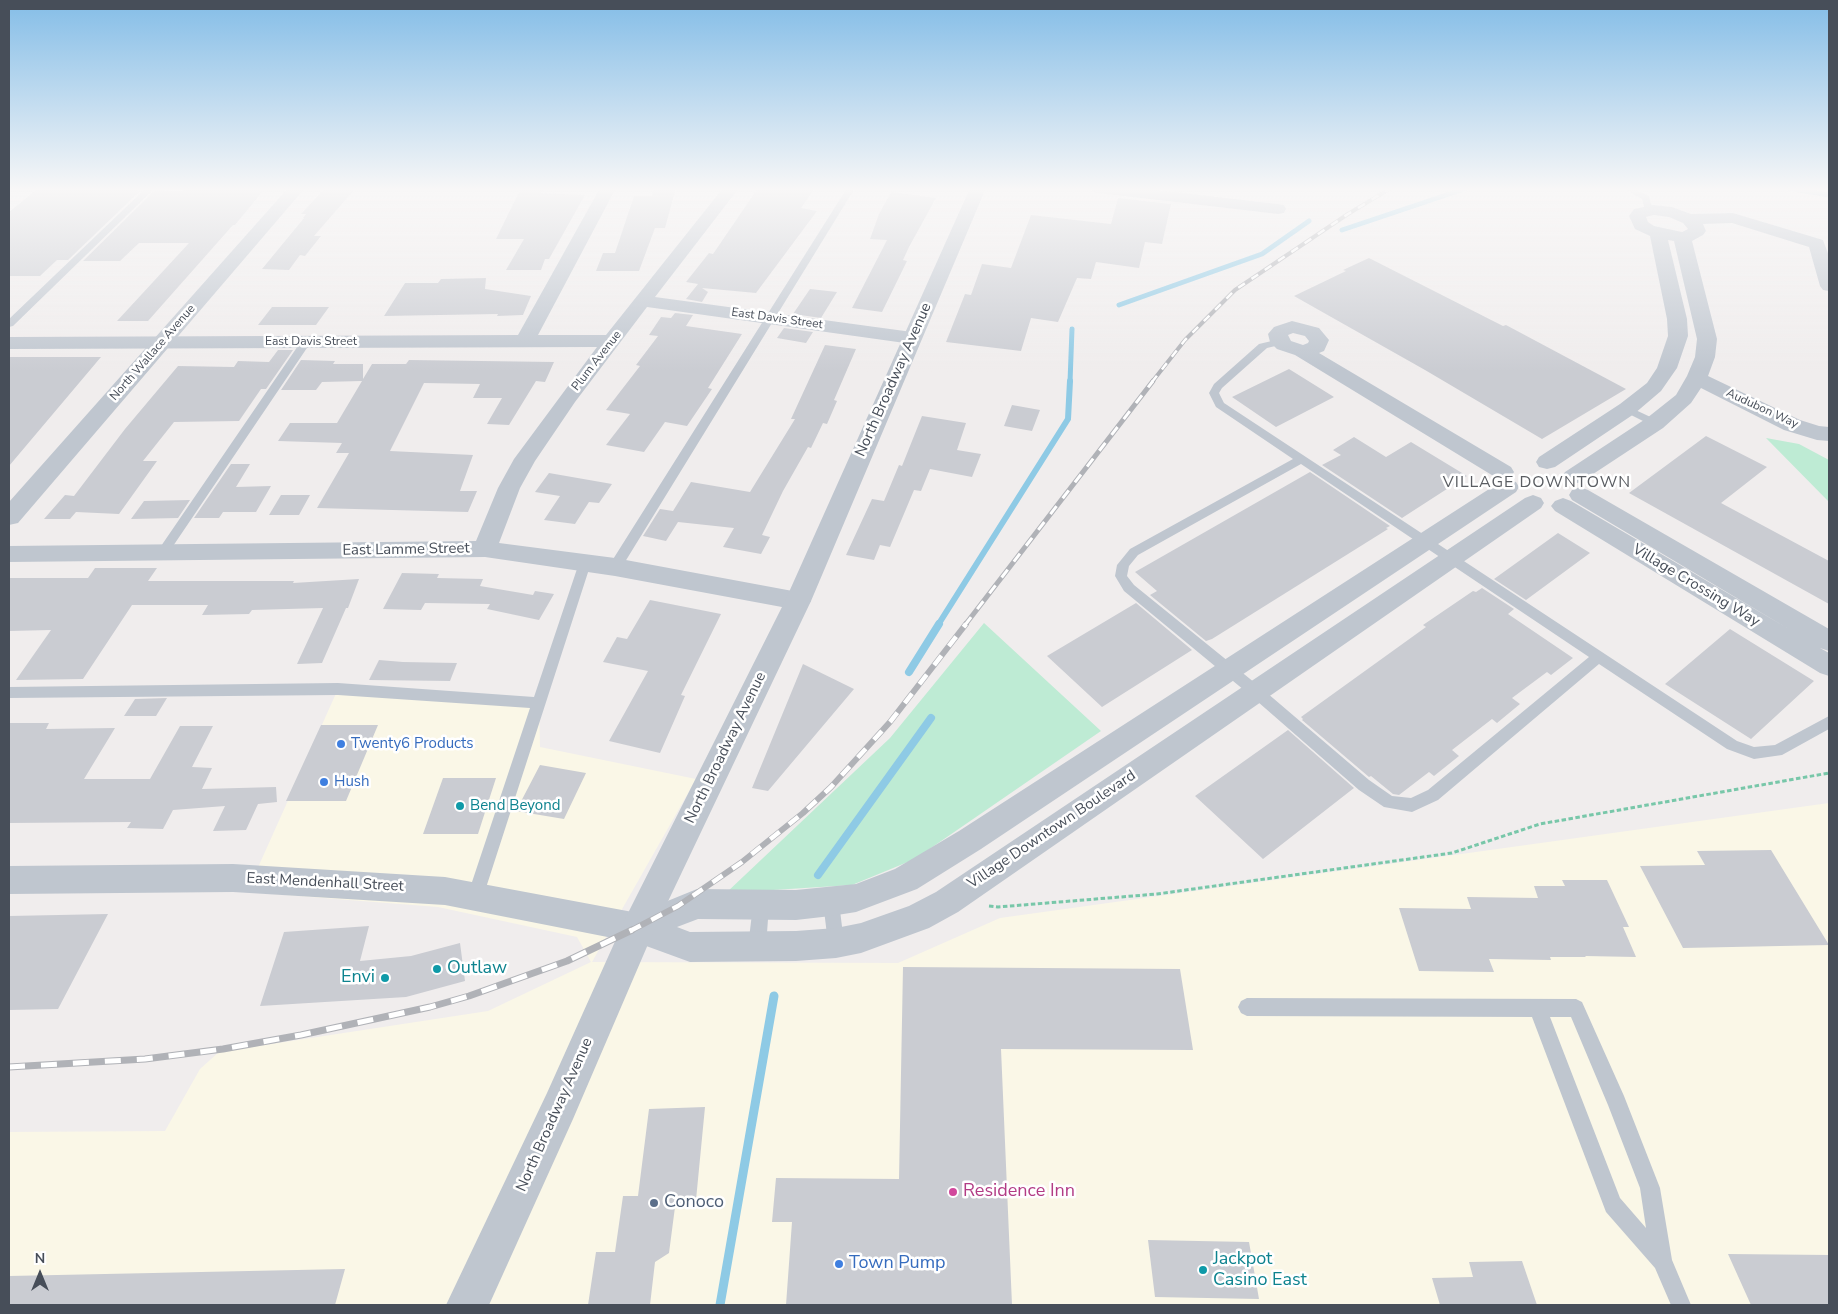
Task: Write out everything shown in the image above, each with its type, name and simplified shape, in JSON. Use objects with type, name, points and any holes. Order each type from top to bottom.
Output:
[{"type":"street","name":"North Wallace Avenue","points":[[9,517],[244,249]]},
{"type":"street","points":[[525,341],[575,249]]},
{"type":"street","name":"Plum Avenue","points":[[485,549],[509,488],[525,458],[568,398],[683,249]]},
{"type":"street","name":"North Broadway Avenue","points":[[467,1305],[560,1106],[638,928],[798,601],[951,249]]},
{"type":"street","points":[[1521,468],[1519,496],[1533,503],[1543,505],[1572,493],[1684,399],[1705,357],[1707,339],[1686,302],[1664,249]]},
{"type":"street","points":[[638,928],[697,904],[761,905],[831,902],[856,898],[906,879],[978,834],[1425,542],[1521,468],[1627,409],[1654,388],[1667,368],[1678,336],[1677,319],[1686,302],[1685,249]]},
{"type":"street","points":[[1818,249],[1829,286]]},
{"type":"street","name":"East Davis Street","points":[[643,301],[912,338]]},
{"type":"street","name":"East Davis Street","points":[[9,343],[613,341]]},
{"type":"street","points":[[1280,342],[1289,348],[1311,347],[1521,468],[1562,469],[1572,493]]},
{"type":"street","name":"Audubon Way","points":[[1696,378],[1792,425],[1817,433],[1829,434]]},
{"type":"street","name":"Village Crossing Way","points":[[1572,493],[1829,641]]},
{"type":"street","name":"Village Crossing Way","points":[[1572,493],[1829,666]]},
{"type":"street","name":"Village Downtown Boulevard","points":[[638,928],[690,947],[757,947],[836,943],[885,930],[918,918],[947,902],[1255,691],[1452,560],[1533,503]]},
{"type":"street","name":"East Lamme Street","points":[[9,554],[485,549],[615,567],[798,601]]},
{"type":"street","name":"East Mendenhall Street","points":[[9,880],[233,878],[445,891],[638,928]]},
{"type":"lane","points":[[9,324],[87,249]]},
{"type":"lane","points":[[615,567],[813,249]]},
{"type":"lane","points":[[163,552],[306,342]]},
{"type":"lane","points":[[1280,342],[1263,346],[1218,386],[1214,393],[1220,405],[1705,729],[1732,745],[1754,754],[1777,751],[1829,722]]},
{"type":"lane","points":[[1627,409],[1654,423]]},
{"type":"lane","points":[[1300,460],[1134,552],[1122,565],[1121,576],[1129,588],[1255,691],[1364,785],[1389,802],[1412,805],[1433,795],[1598,657]]},
{"type":"lane","points":[[475,897],[585,563]]},
{"type":"lane","points":[[9,694],[338,690],[538,703]]},
{"type":"lane","points":[[831,902],[836,943]]},
{"type":"lane","points":[[757,947],[761,905]]},
{"type":"lane","points":[[1247,1007],[1576,1008],[1650,1188],[1662,1261],[1681,1305]]},
{"type":"lane","points":[[1538,1008],[1613,1205],[1662,1261]]},
{"type":"path","points":[[986,905],[998,907],[1157,894],[1452,853],[1540,824],[1829,773]]},
{"type":"shaded area","points":[[338,689],[539,703],[540,747],[696,779],[592,962],[898,963],[1000,918],[1829,803],[1829,1305],[9,1305],[9,1132],[165,1131],[200,1069],[219,1052],[488,1011],[591,962],[577,937],[438,907],[247,892]]},
{"type":"green space","points":[[1766,438],[1799,444],[1829,460],[1829,502]]},
{"type":"green space","points":[[984,623],[1101,731],[915,859],[852,885],[726,893],[890,738]]},
{"type":"building","points":[[9,249],[79,249],[68,260],[57,260],[40,276],[9,276]]},
{"type":"building","points":[[95,249],[132,249],[120,261],[83,261]]},
{"type":"building","points":[[183,249],[211,249],[148,321],[117,321]]},
{"type":"building","points":[[278,249],[310,249],[305,256],[300,255],[289,270],[262,269]]},
{"type":"building","points":[[518,249],[554,249],[549,259],[545,259],[541,270],[506,270]]},
{"type":"building","points":[[616,249],[647,249],[639,271],[596,271],[603,253],[615,253]]},
{"type":"building","points":[[716,249],[788,249],[756,293],[702,288],[708,292],[702,302],[686,299],[698,284],[686,282],[709,253],[713,254]]},
{"type":"building","points":[[882,249],[908,249],[903,260],[907,261],[882,312],[852,308]]},
{"type":"building","points":[[1018,249],[1143,249],[1139,268],[1096,262],[1091,279],[1077,278],[1058,322],[1031,318],[1021,351],[946,342],[965,294],[971,295],[982,264],[1011,268]]},
{"type":"building","points":[[1369,258],[1503,326],[1506,325],[1626,389],[1542,439],[1294,296]]},
{"type":"building","points":[[486,278],[485,289],[531,296],[523,315],[384,316],[405,283],[438,283],[441,279]]},
{"type":"building","points":[[810,289],[837,292],[821,318],[793,314]]},
{"type":"building","points":[[272,307],[329,307],[316,325],[258,325]]},
{"type":"building","points":[[675,313],[693,315],[686,326],[742,334],[708,388],[712,389],[687,426],[665,422],[644,452],[606,445],[630,414],[606,410],[640,366],[636,365],[658,336],[649,335],[661,317],[671,318]]},
{"type":"building","points":[[784,328],[813,332],[806,343],[777,338]]},
{"type":"building","points":[[825,345],[856,349],[834,400],[837,401],[827,424],[823,423],[811,448],[808,447],[783,491],[762,535],[770,537],[761,554],[723,547],[734,528],[678,522],[666,541],[643,536],[660,509],[673,511],[691,482],[750,492],[795,419],[791,419]]},
{"type":"building","points":[[278,350],[293,350],[266,389],[261,389],[239,421],[174,422],[143,461],[157,461],[119,514],[76,512],[70,519],[44,519],[65,495],[74,496],[125,429],[178,366],[234,367],[238,361],[269,362]]},
{"type":"building","points":[[9,357],[101,357],[9,466]]},
{"type":"building","points":[[301,360],[335,361],[333,364],[363,364],[363,379],[372,364],[406,364],[409,360],[554,362],[545,382],[536,381],[509,425],[487,424],[502,398],[473,398],[480,384],[424,383],[390,451],[473,455],[460,491],[477,491],[468,512],[317,508],[349,453],[336,453],[342,443],[278,441],[290,423],[337,423],[362,381],[322,382],[316,390],[281,390]]},
{"type":"building","points":[[1289,369],[1334,397],[1276,427],[1232,397]]},
{"type":"building","points":[[1012,405],[1040,410],[1032,431],[1004,426]]},
{"type":"building","points":[[922,416],[966,423],[957,450],[981,454],[972,477],[930,469],[921,491],[914,490],[890,547],[880,545],[874,560],[846,555],[872,499],[884,501],[899,465],[902,466]]},
{"type":"building","points":[[1706,436],[1767,467],[1721,503],[1829,561],[1829,604],[1629,493]]},
{"type":"building","points":[[1354,437],[1386,457],[1411,442],[1467,476],[1402,518],[1322,465],[1341,455],[1333,450]]},
{"type":"building","points":[[231,464],[250,464],[236,487],[271,486],[256,512],[223,512],[219,518],[194,518]]},
{"type":"building","points":[[1310,472],[1390,526],[1386,528],[1388,529],[1206,641],[1150,595],[1157,591],[1135,572]]},
{"type":"building","points":[[549,473],[612,484],[599,503],[589,502],[575,524],[544,520],[560,496],[535,492]]},
{"type":"building","points":[[281,495],[310,495],[299,515],[269,515]]},
{"type":"building","points":[[190,500],[178,518],[131,519],[144,501]]},
{"type":"building","points":[[1558,533],[1590,553],[1526,600],[1494,579]]},
{"type":"building","points":[[95,568],[157,568],[148,581],[294,581],[293,583],[359,579],[348,608],[346,608],[322,663],[297,664],[323,608],[252,610],[249,614],[202,615],[208,605],[132,605],[83,679],[16,680],[51,630],[9,631],[9,578],[88,578]]},
{"type":"building","points":[[402,573],[439,574],[437,578],[483,579],[480,586],[533,595],[535,591],[554,594],[539,620],[487,609],[490,604],[425,603],[421,610],[383,609]]},
{"type":"building","points":[[1482,588],[1514,609],[1508,614],[1573,658],[1551,675],[1547,672],[1512,698],[1520,704],[1497,723],[1492,719],[1452,750],[1459,756],[1434,776],[1429,772],[1399,795],[1393,794],[1371,776],[1369,777],[1302,720],[1301,717],[1426,627],[1423,625],[1473,591],[1476,592]]},
{"type":"building","points":[[650,600],[721,614],[681,695],[685,696],[660,753],[609,741],[648,671],[603,662],[617,637],[627,639]]},
{"type":"building","points":[[1136,603],[1192,650],[1102,707],[1047,656]]},
{"type":"building","points":[[1730,629],[1814,681],[1751,739],[1665,684]]},
{"type":"building","points":[[379,660],[457,663],[450,681],[369,680]]},
{"type":"building","points":[[803,664],[854,689],[768,791],[752,788]]},
{"type":"building","points":[[167,698],[156,716],[124,716],[135,699]]},
{"type":"building","points":[[9,723],[49,723],[46,729],[115,728],[84,779],[150,779],[180,726],[213,726],[192,767],[212,768],[202,789],[276,787],[277,802],[258,804],[246,830],[213,831],[225,806],[173,810],[163,829],[127,828],[131,822],[9,823]]},
{"type":"building","points":[[321,725],[378,725],[346,801],[286,801]]},
{"type":"building","points":[[1288,730],[1354,788],[1263,859],[1195,796]]},
{"type":"building","points":[[540,765],[586,773],[564,819],[516,811]]},
{"type":"building","name":"Bend Beyond","points":[[443,778],[496,778],[478,834],[423,834]]},
{"type":"building","points":[[1771,850],[1829,945],[1683,948],[1640,866],[1705,865],[1697,851]]},
{"type":"building","points":[[1562,880],[1607,880],[1629,927],[1623,927],[1636,957],[1550,957],[1551,960],[1489,959],[1494,972],[1419,971],[1399,908],[1471,909],[1467,897],[1538,898],[1534,886],[1565,886]]},
{"type":"building","points":[[108,914],[58,1009],[9,1010],[9,916]]},
{"type":"building","points":[[369,926],[360,961],[411,956],[460,943],[465,981],[406,997],[260,1006],[284,932]]},
{"type":"building","name":"Residence Inn","points":[[903,967],[1180,969],[1193,1050],[1001,1049],[1012,1305],[786,1305],[792,1222],[772,1222],[776,1178],[899,1179]]},
{"type":"building","name":"Conoco","points":[[705,1107],[696,1200],[675,1207],[669,1253],[655,1262],[650,1305],[588,1305],[596,1252],[615,1252],[623,1196],[638,1196],[649,1109]]},
{"type":"building","name":"Jackpot Casino East","points":[[1148,1240],[1249,1242],[1259,1299],[1155,1297]]},
{"type":"building","points":[[1728,1254],[1829,1255],[1829,1305],[1751,1305]]},
{"type":"building","points":[[1522,1261],[1537,1305],[1440,1305],[1432,1278],[1473,1277],[1469,1262]]},
{"type":"building","points":[[345,1269],[335,1305],[9,1305],[9,1276]]},
{"type":"waterway","points":[[1119,305],[1262,254],[1269,249]]},
{"type":"waterway","points":[[1070,382],[1072,329]]},
{"type":"waterway","points":[[938,625],[1068,419],[1070,381]]},
{"type":"waterway","points":[[909,672],[939,624]]},
{"type":"waterway","points":[[818,875],[931,718]]},
{"type":"waterway","points":[[720,1305],[774,996]]},
{"type":"railway","points":[[1152,382],[1185,340],[1235,290],[1295,249]]},
{"type":"railway","points":[[965,625],[1153,381]]},
{"type":"railway","points":[[631,930],[678,906],[742,862],[803,813],[831,787],[890,722],[966,624]]},
{"type":"railway","points":[[9,1067],[145,1059],[223,1049],[301,1035],[430,1007],[469,996],[567,961],[631,930]]},
{"type":"place","name":"Twenty6 Products","points":[[341,744]]},
{"type":"place","name":"Hush","points":[[324,782]]},
{"type":"place","name":"Bend Beyond","points":[[460,806]]},
{"type":"place","name":"Outlaw","points":[[437,969]]},
{"type":"place","name":"Envi","points":[[385,978]]},
{"type":"place","name":"Residence Inn","points":[[953,1192]]},
{"type":"place","name":"Conoco","points":[[654,1203]]},
{"type":"place","name":"Town Pump","points":[[839,1264]]},
{"type":"place","name":"Jackpot Casino East","points":[[1203,1270]]},
{"type":"district","name":"VILLAGE DOWNTOWN","points":[[1537,483]]}]
